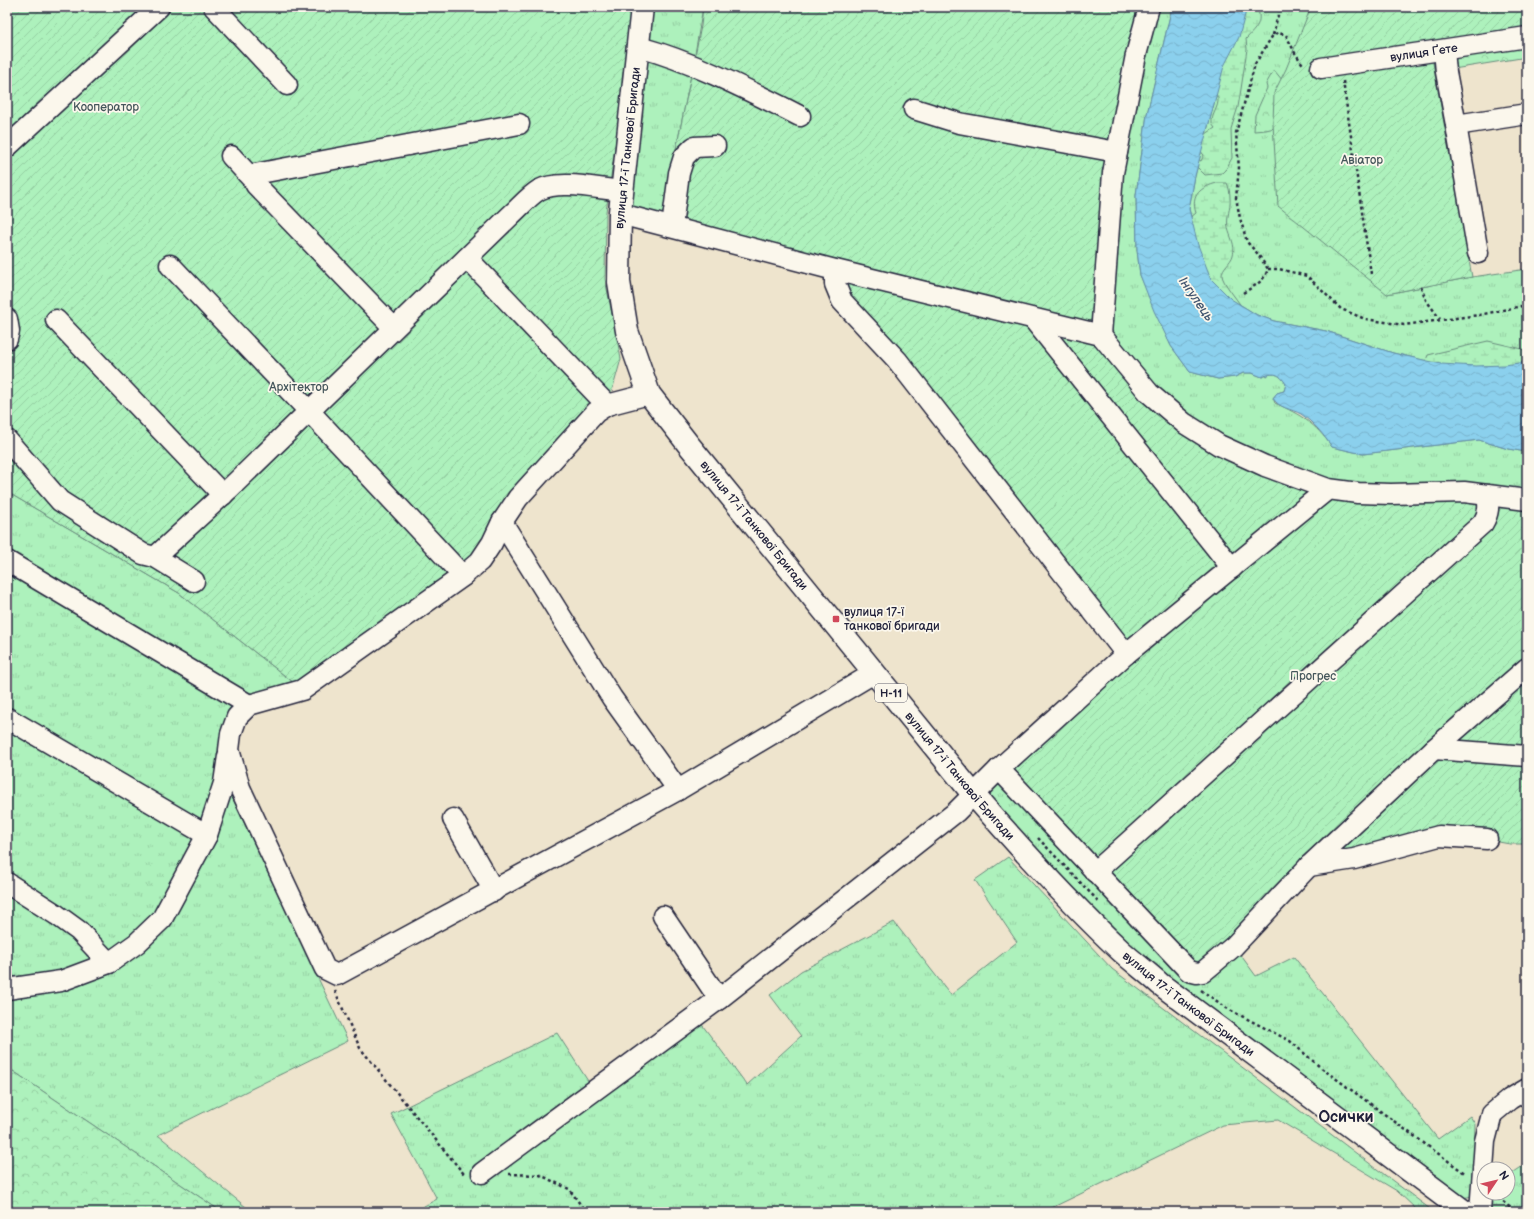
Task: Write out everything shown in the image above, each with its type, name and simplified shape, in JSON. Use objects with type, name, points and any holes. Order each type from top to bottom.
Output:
[{"type":"main road","name":"вулиця 17-ї Танкової Бригади","points":[[642,7],[639,47],[621,202],[619,282],[627,331],[649,394],[973,794],[1021,849],[1121,951],[1160,984],[1465,1212]]},
{"type":"street","points":[[7,147],[159,7]]},
{"type":"street","points":[[214,7],[287,86]]},
{"type":"street","points":[[1101,335],[1113,173],[1136,55],[1149,7]]},
{"type":"street","name":"вулиця Ґете","points":[[1321,68],[1527,38]]},
{"type":"street","points":[[639,47],[656,52],[740,86],[800,116]]},
{"type":"street","points":[[1444,50],[1446,72],[1478,253]]},
{"type":"street","points":[[914,109],[959,123],[1117,152]]},
{"type":"street","points":[[1456,125],[1527,114]]},
{"type":"street","points":[[254,181],[253,176],[255,174],[518,124]]},
{"type":"street","points":[[672,227],[679,173],[684,157],[694,148],[715,146]]},
{"type":"street","points":[[231,156],[394,328]]},
{"type":"street","points":[[155,558],[223,495],[532,196],[548,186],[559,184],[621,202],[628,216],[1034,320],[1101,335],[1149,393],[1184,423],[1226,448],[1265,466],[1328,488],[1358,493],[1391,494],[1464,492],[1527,500]]},
{"type":"street","points":[[467,258],[607,405]]},
{"type":"street","points":[[170,265],[310,411],[463,576]]},
{"type":"street","points":[[836,270],[835,284],[842,301],[897,360],[1126,654]]},
{"type":"street","points":[[7,320],[9,331],[7,340]]},
{"type":"street","points":[[56,320],[223,495]]},
{"type":"street","points":[[1034,320],[1232,568]]},
{"type":"street","points":[[7,990],[60,981],[109,963],[137,943],[162,919],[208,835],[224,783],[230,734],[237,717],[249,706],[302,690],[463,576],[480,561],[492,543],[502,522],[518,498],[596,412],[607,405],[649,394]]},
{"type":"street","points":[[7,440],[60,501],[143,554],[155,558],[194,581]]},
{"type":"street","points":[[482,1173],[719,999],[956,812],[999,769],[1126,654],[1328,488]]},
{"type":"street","points":[[1095,872],[1483,522],[1488,514],[1487,495]]},
{"type":"street","points":[[502,522],[612,698],[678,790]]},
{"type":"street","points":[[7,561],[249,706]]},
{"type":"street","points":[[999,769],[1189,971],[1197,973],[1203,972],[1234,946],[1310,866],[1434,749],[1527,668]]},
{"type":"street","points":[[229,750],[240,788],[325,969],[337,975],[678,790],[874,672]]},
{"type":"street","points":[[7,718],[208,835]]},
{"type":"street","points":[[1434,749],[1527,756]]},
{"type":"street","points":[[453,819],[494,891]]},
{"type":"street","points":[[1310,866],[1354,859],[1439,836],[1487,839]]},
{"type":"street","points":[[7,883],[79,931],[109,963]]},
{"type":"street","points":[[663,916],[719,999]]},
{"type":"street","points":[[1483,1161],[1484,1141],[1492,1114],[1527,1089]]},
{"type":"street","points":[[1480,1212],[1481,1201]]},
{"type":"path","points":[[1268,269],[1247,242],[1236,198],[1239,168],[1236,133],[1255,64],[1273,35],[1280,7]]},
{"type":"path","points":[[1273,35],[1278,33],[1286,35],[1295,54],[1304,66],[1313,69],[1321,68]]},
{"type":"path","points":[[1341,64],[1371,274]]},
{"type":"path","points":[[1243,293],[1261,282],[1266,276],[1268,269]]},
{"type":"path","points":[[1268,269],[1279,269],[1307,276],[1341,309],[1365,319],[1404,325],[1479,315],[1527,305]]},
{"type":"path","points":[[1421,287],[1426,300],[1440,319]]},
{"type":"path","points":[[1038,838],[1101,904]]},
{"type":"path","points":[[325,969],[360,1048],[464,1174],[482,1173],[540,1175],[569,1189],[586,1212]]},
{"type":"path","points":[[1198,987],[1228,1009],[1290,1040],[1320,1067],[1476,1182]]},
{"type":"path","points":[[1502,1201],[1516,1212]]},
{"type":"green space","name":"Архітектор","points":[[7,7],[633,7],[606,212],[605,279],[621,359],[612,391],[592,410],[478,556],[298,686],[179,593],[7,492]]},
{"type":"green space","points":[[651,7],[703,7],[694,60],[647,44]]},
{"type":"green space","name":"Прогрес","points":[[703,7],[1149,7],[1136,55],[1101,335],[1184,423],[1328,489],[1527,500],[1527,844],[1510,844],[1470,837],[1310,866],[1201,977],[998,775],[1126,654],[842,301],[835,270],[661,224],[701,26]]},
{"type":"green space","points":[[1149,7],[1172,7],[1147,114],[1136,195],[1137,250],[1140,275],[1171,346],[1190,372],[1218,379],[1235,377],[1243,373],[1252,373],[1262,377],[1270,374],[1276,374],[1286,384],[1284,391],[1277,393],[1273,398],[1275,403],[1307,420],[1320,432],[1332,447],[1363,454],[1479,440],[1508,449],[1527,452],[1527,500],[1358,493],[1219,445],[1101,335],[1113,173]]},
{"type":"green space","points":[[1238,7],[1257,7],[1259,21],[1258,25],[1246,39],[1247,49],[1238,107],[1231,129],[1232,158],[1222,173],[1205,175],[1192,162],[1197,159],[1201,161],[1204,155],[1198,148],[1203,136],[1215,128],[1212,124],[1212,120],[1218,98],[1213,89]]},
{"type":"green space","points":[[1247,7],[1311,7],[1387,294],[1472,277],[1527,269],[1527,362],[1440,364],[1393,353],[1326,331],[1274,321],[1257,315],[1231,299],[1198,245],[1189,209],[1195,176],[1224,66]]},
{"type":"green space","name":"Авіатор","points":[[1311,7],[1527,7],[1527,37],[1431,52],[1472,277],[1387,294],[1278,206],[1273,124],[1274,93],[1286,69]]},
{"type":"green space","points":[[1527,20],[1527,57],[1435,72],[1428,38]]},
{"type":"green space","points":[[646,54],[692,70],[661,224],[628,216]]},
{"type":"green space","points":[[1274,70],[1287,86],[1287,125],[1254,131],[1255,115],[1267,88],[1266,84]]},
{"type":"green space","points":[[1217,183],[1227,183],[1230,192],[1228,224],[1234,251],[1232,258],[1222,272],[1222,275],[1227,286],[1241,306],[1237,312],[1192,257],[1190,218],[1196,213],[1194,201],[1198,193],[1206,187]]},
{"type":"green space","points":[[1488,341],[1527,350],[1527,369],[1424,365],[1428,355]]},
{"type":"green space","points":[[7,492],[179,593],[298,686],[249,701],[228,789],[348,1041],[158,1135],[252,1212],[222,1212],[7,1067]]},
{"type":"green space","points":[[998,775],[1234,946],[1256,976],[1294,957],[1438,1139],[1470,1116],[1475,1124],[1473,1196],[1462,1198],[1167,978],[1087,906],[983,790]]},
{"type":"green space","points":[[1008,857],[1112,969],[1434,1212],[1419,1212],[1397,1191],[1278,1120],[1223,1125],[1043,1212],[413,1212],[437,1199],[391,1114],[557,1033],[597,1095],[697,1018],[747,1085],[801,1036],[770,995],[801,971],[894,922],[951,995],[1017,942],[975,880]]},
{"type":"green space","points":[[7,1067],[222,1212],[21,1212],[7,1203]]},
{"type":"green space","points":[[1523,1166],[1527,1172],[1527,1212],[1487,1212],[1489,1201],[1516,1201],[1516,1171]]},
{"type":"water","name":"Інгулець","points":[[1172,7],[1247,7],[1239,37],[1224,66],[1195,176],[1189,209],[1198,245],[1211,279],[1231,299],[1257,315],[1274,321],[1326,331],[1393,353],[1441,364],[1476,366],[1527,362],[1527,452],[1508,449],[1479,440],[1363,454],[1332,447],[1318,429],[1306,417],[1278,404],[1275,401],[1273,398],[1277,393],[1284,391],[1286,384],[1276,374],[1270,374],[1262,377],[1252,373],[1243,373],[1235,377],[1218,379],[1190,372],[1171,346],[1154,311],[1140,275],[1137,250],[1136,195],[1147,114]]},
{"type":"place","name":"вулиця 17-ї танкової бригади","points":[[836,619]]},
{"type":"district","name":"Осички","points":[[1346,1117]]},
{"type":"park label","name":"Кооператор","points":[[106,107]]}]
